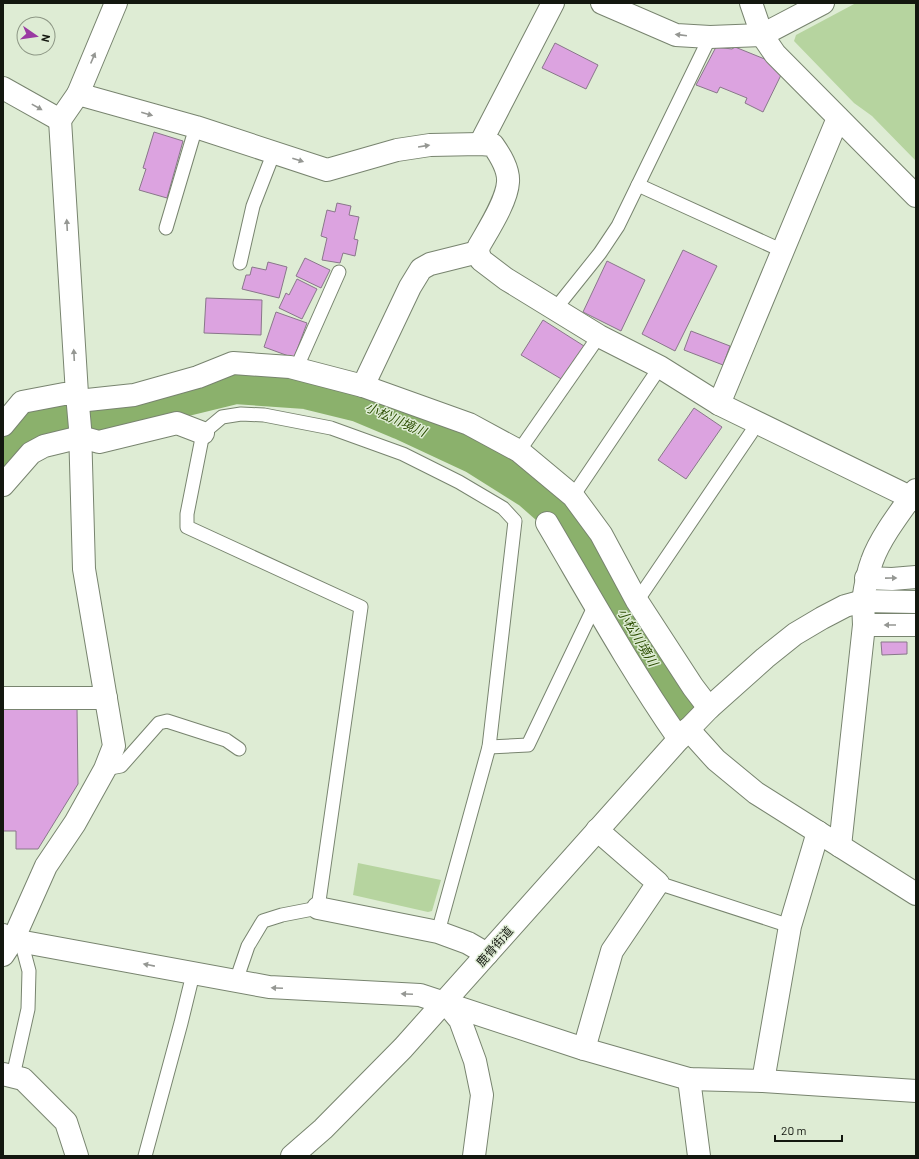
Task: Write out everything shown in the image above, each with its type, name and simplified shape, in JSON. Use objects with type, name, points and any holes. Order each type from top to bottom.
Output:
[{"type":"street","points":[[116,3],[78,94],[60,120],[81,433],[84,569],[114,746],[105,769],[75,823],[46,866],[10,943],[269,987],[420,995],[584,1049],[689,1079],[763,1081],[916,1091]]},
{"type":"street","points":[[480,144],[553,3]]},
{"type":"street","points":[[602,3],[676,35],[710,37],[762,35],[823,3]]},
{"type":"street","points":[[751,3],[762,35],[775,54],[916,196]]},
{"type":"street","points":[[3,88],[60,120]]},
{"type":"street","points":[[78,94],[196,127],[327,170],[404,149],[430,145],[493,145],[503,159],[508,182],[502,205],[479,246],[478,252],[481,260],[506,279],[556,308],[599,336],[660,367],[719,404],[914,496],[880,544],[872,560],[866,578],[863,601],[864,624],[840,846]]},
{"type":"street","points":[[719,404],[784,251],[838,118]]},
{"type":"street","points":[[363,386],[410,287],[421,269],[430,264],[478,252]]},
{"type":"street","points":[[3,425],[22,402],[64,394],[78,401],[134,395],[198,377],[233,363],[296,369],[363,386],[469,424],[519,451],[573,496],[601,534],[637,601],[693,687],[709,708]]},
{"type":"street","points":[[3,486],[31,453],[44,446],[81,433],[99,442],[177,423],[203,433]]},
{"type":"street","points":[[547,523],[595,605],[684,734],[756,793],[916,894]]},
{"type":"street","points":[[866,578],[892,579],[916,577]]},
{"type":"street","name":"鹿骨街道","points":[[298,1155],[445,1002],[597,830],[709,708],[765,658],[795,634],[845,606],[863,601],[916,602]]},
{"type":"street","points":[[864,624],[916,625]]},
{"type":"street","points":[[3,698],[106,698]]},
{"type":"street","points":[[584,1049],[612,951],[658,882],[597,830]]},
{"type":"street","points":[[763,1081],[790,926],[818,832]]},
{"type":"street","points":[[318,908],[438,932],[468,943],[487,954]]},
{"type":"street","points":[[445,1002],[460,1020],[476,1060],[482,1095],[474,1156]]},
{"type":"street","points":[[8,1075],[23,1079],[66,1122],[77,1156]]},
{"type":"street","points":[[689,1079],[699,1156]]},
{"type":"lane","points":[[556,308],[600,253],[618,226],[710,37]]},
{"type":"lane","points":[[166,228],[196,127]]},
{"type":"lane","points":[[240,263],[253,206],[274,152]]},
{"type":"lane","points":[[638,185],[784,251]]},
{"type":"lane","points":[[296,369],[339,272]]},
{"type":"lane","points":[[519,451],[599,336]]},
{"type":"lane","points":[[573,496],[660,367]]},
{"type":"lane","points":[[236,981],[248,946],[263,921],[282,915],[318,908],[361,607],[187,527],[187,514],[203,433],[222,417],[242,414],[264,415],[331,428],[403,454],[459,482],[504,508],[515,521],[489,747],[438,932]]},
{"type":"lane","points":[[637,601],[751,433],[756,422]]},
{"type":"lane","points":[[489,747],[528,745],[595,605]]},
{"type":"lane","points":[[105,769],[121,766],[158,723],[167,721],[226,740],[239,749]]},
{"type":"lane","points":[[658,882],[790,926]]},
{"type":"lane","points":[[8,1075],[28,1009],[29,971],[10,943]]},
{"type":"lane","points":[[145,1156],[193,974]]},
{"type":"green space","points":[[856,3],[916,3],[916,161],[872,116],[854,103],[794,41],[796,35]]},
{"type":"green space","points":[[358,863],[441,880],[432,911],[428,912],[353,895]]},
{"type":"building","points":[[555,43],[598,65],[586,89],[542,68]]},
{"type":"building","points":[[716,47],[732,49],[735,47],[772,62],[782,73],[763,112],[745,103],[747,98],[720,87],[717,93],[696,85]]},
{"type":"building","points":[[154,132],[183,141],[167,198],[139,190],[146,169],[143,168]]},
{"type":"building","points":[[337,203],[351,206],[349,215],[359,217],[354,239],[358,240],[355,256],[343,253],[340,263],[322,260],[327,238],[321,236],[327,210],[335,212]]},
{"type":"building","points":[[683,250],[717,266],[675,351],[642,334]]},
{"type":"building","points":[[305,258],[330,270],[321,288],[296,276]]},
{"type":"building","points":[[607,261],[645,280],[621,331],[583,312]]},
{"type":"building","points":[[268,262],[287,267],[279,298],[242,289],[246,275],[250,275],[252,267],[266,270]]},
{"type":"building","points":[[297,279],[317,289],[302,319],[279,308],[286,293],[289,295]]},
{"type":"building","points":[[206,298],[262,300],[261,335],[204,333]]},
{"type":"building","points":[[276,312],[307,323],[294,358],[264,347]]},
{"type":"building","points":[[543,320],[584,346],[563,380],[521,355]]},
{"type":"building","points":[[691,331],[730,346],[723,365],[684,350]]},
{"type":"building","points":[[694,408],[722,427],[686,479],[658,460]]},
{"type":"building","points":[[881,642],[907,642],[907,654],[882,655]]},
{"type":"building","points":[[77,707],[78,784],[38,849],[16,849],[16,831],[3,831],[3,709]]},
{"type":"waterway","name":"小松川境川","points":[[3,457],[27,425],[40,419],[100,417],[235,384],[306,389],[359,402],[477,455],[531,489],[564,518],[583,546],[618,607],[681,708]]}]
